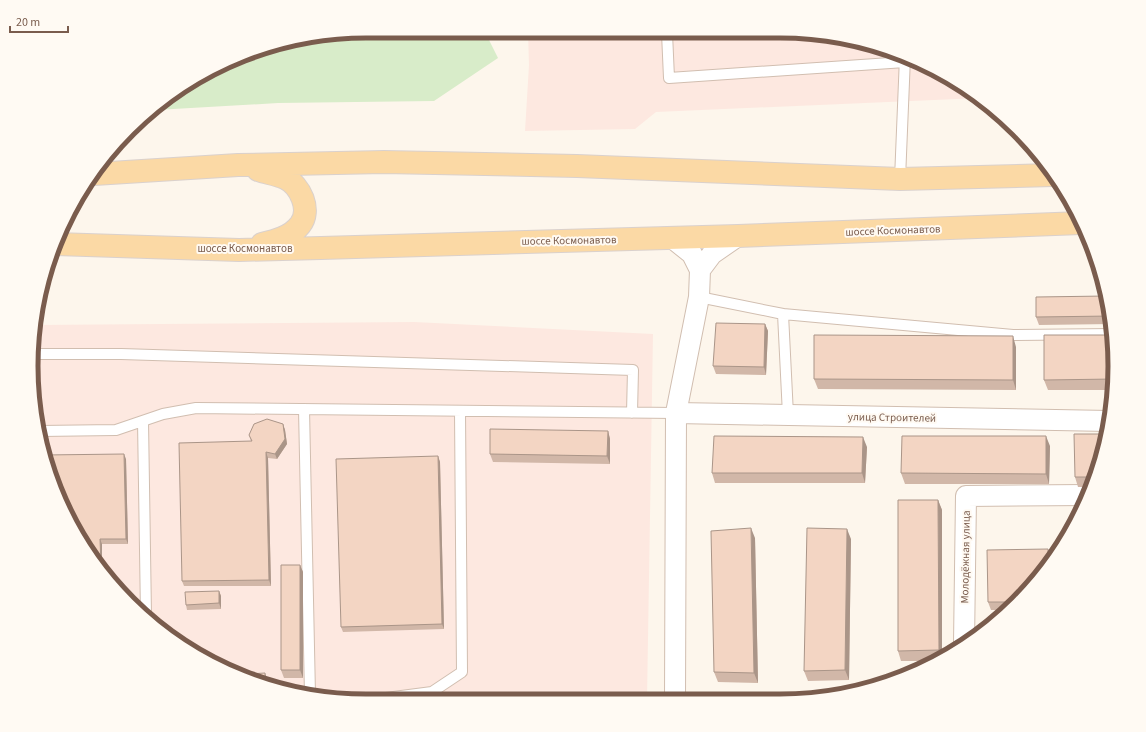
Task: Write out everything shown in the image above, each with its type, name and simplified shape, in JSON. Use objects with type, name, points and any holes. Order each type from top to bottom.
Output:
[{"type":"main road","points":[[101,174],[238,165],[323,163],[467,163],[900,179],[1047,175]]},
{"type":"main road","points":[[238,165],[286,178],[301,194],[306,211],[300,225],[282,239],[239,250]]},
{"type":"main road","name":"шоссе Космонавтов","points":[[61,244],[239,250],[738,236],[1075,223]]},
{"type":"street","points":[[700,270],[712,254],[738,236]]},
{"type":"street","points":[[672,238],[692,254],[700,270],[699,297],[676,413],[675,694]]},
{"type":"street","name":"улица Строителей","points":[[676,413],[1103,421]]},
{"type":"street","name":"Молодёжная улица","points":[[964,637],[966,496],[1082,495]]},
{"type":"lane","points":[[667,38],[670,78],[897,60]]},
{"type":"lane","points":[[900,179],[905,63]]},
{"type":"lane","points":[[699,297],[783,314],[1012,335],[1106,334]]},
{"type":"lane","points":[[783,314],[788,415]]},
{"type":"lane","points":[[39,354],[121,354],[634,370],[632,413]]},
{"type":"lane","points":[[44,431],[116,430],[163,414],[196,408],[676,413]]},
{"type":"lane","points":[[304,409],[310,689]]},
{"type":"lane","points":[[417,694],[432,692],[462,672],[460,411]]},
{"type":"lane","points":[[143,421],[146,609]]},
{"type":"shaded area","points":[[528,38],[801,39],[844,44],[885,55],[925,72],[970,98],[656,112],[635,129],[525,131],[529,65]]},
{"type":"shaded area","points":[[414,322],[653,334],[647,694],[366,694],[323,691],[302,688],[261,677],[240,669],[202,650],[184,639],[150,613],[119,582],[93,548],[72,511],[55,471],[44,430],[38,366],[41,325]]},
{"type":"green space","points":[[366,38],[488,38],[498,58],[434,101],[278,103],[161,110],[202,82],[240,63],[261,55],[302,44]]},
{"type":"building","points":[[1101,296],[1104,316],[1036,317],[1036,297]]},
{"type":"building","points":[[716,323],[765,324],[764,367],[713,366]]},
{"type":"building","points":[[814,335],[1013,336],[1013,380],[814,379]]},
{"type":"building","points":[[1044,335],[1106,335],[1107,379],[1044,380]]},
{"type":"building","points":[[267,419],[283,424],[285,439],[275,454],[266,452],[269,580],[182,581],[179,443],[252,441],[249,435],[254,424]]},
{"type":"building","points":[[490,429],[608,431],[607,456],[490,454]]},
{"type":"building","points":[[1074,434],[1101,434],[1089,477],[1075,477]]},
{"type":"building","points":[[714,436],[863,437],[862,473],[712,473]]},
{"type":"building","points":[[902,436],[1046,436],[1046,474],[901,473]]},
{"type":"building","points":[[124,454],[126,539],[100,539],[101,559],[82,530],[72,511],[63,492],[50,455]]},
{"type":"building","points":[[438,456],[442,624],[341,627],[336,459]]},
{"type":"building","points":[[898,500],[938,500],[939,650],[898,651]]},
{"type":"building","points":[[751,528],[754,673],[714,672],[711,531]]},
{"type":"building","points":[[807,528],[847,529],[845,670],[804,671]]},
{"type":"building","points":[[1048,549],[1048,555],[1027,582],[1008,602],[988,602],[987,550]]},
{"type":"building","points":[[281,565],[300,565],[300,670],[281,670]]},
{"type":"building","points":[[219,591],[219,603],[186,605],[185,592]]},
{"type":"building","points":[[265,673],[265,678],[261,677],[252,674]]}]
